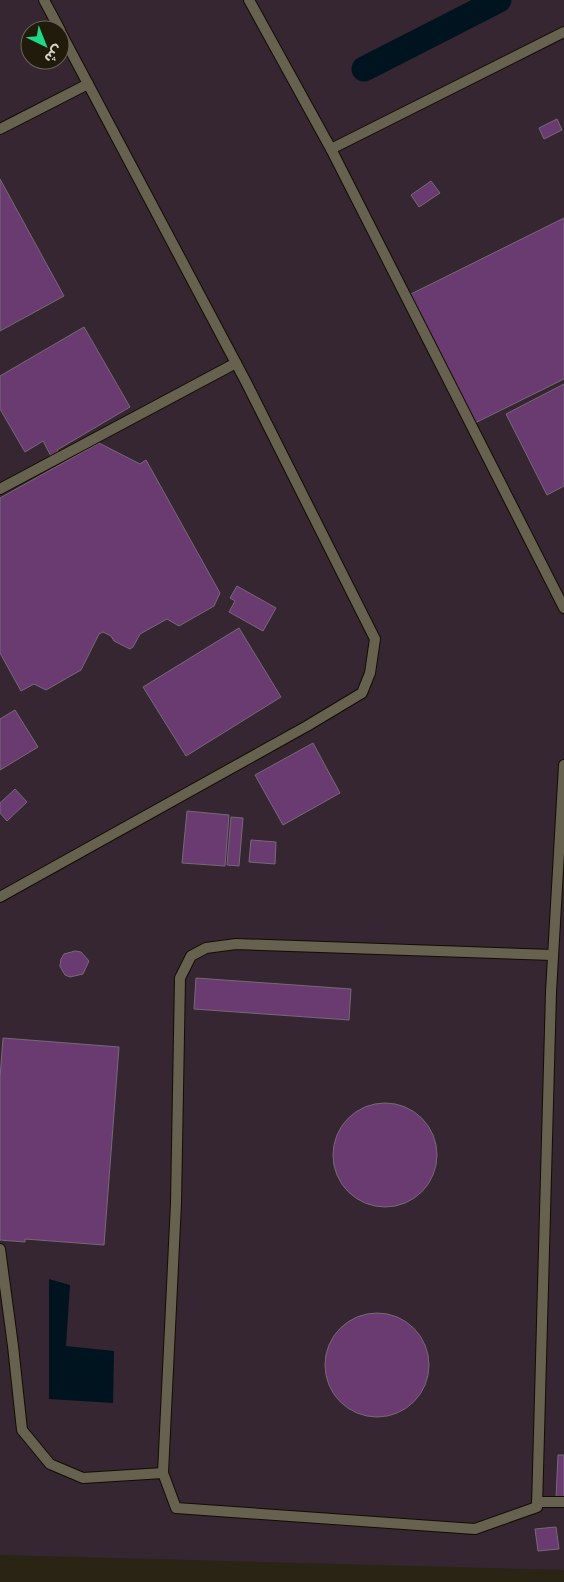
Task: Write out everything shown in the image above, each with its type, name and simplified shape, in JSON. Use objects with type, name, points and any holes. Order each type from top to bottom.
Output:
[{"type":"lane","points":[[44,0],[55,20]]},
{"type":"lane","points":[[249,0],[332,149],[564,608]]},
{"type":"lane","points":[[332,149],[564,32]]},
{"type":"lane","points":[[0,897],[307,726],[362,693],[370,673],[375,639],[236,363],[70,49]]},
{"type":"lane","points":[[0,129],[88,84]]},
{"type":"lane","points":[[0,489],[236,363]]},
{"type":"lane","points":[[554,955],[236,944],[206,948],[191,956],[180,978],[176,1203],[163,1472],[176,1508],[474,1529],[537,1507],[554,955],[564,765]]},
{"type":"lane","points":[[0,1249],[22,1430],[50,1464],[83,1478],[163,1472]]},
{"type":"lane","points":[[537,1502],[564,1502]]},
{"type":"shaded area","points":[[0,0],[564,0],[564,1570],[0,1555]]},
{"type":"water","points":[[49,1279],[70,1285],[66,1346],[114,1351],[113,1403],[49,1399]]},
{"type":"building","points":[[557,119],[562,130],[544,139],[539,128]]},
{"type":"building","points":[[0,179],[64,296],[0,331]]},
{"type":"building","points":[[431,181],[440,193],[419,207],[411,195]]},
{"type":"building","points":[[564,218],[564,379],[473,424],[409,295]]},
{"type":"building","points":[[84,327],[130,407],[57,450],[59,454],[52,458],[43,441],[25,452],[0,409],[0,376]]},
{"type":"building","points":[[564,384],[564,486],[547,495],[506,414]]},
{"type":"building","points":[[99,443],[140,464],[146,460],[220,593],[214,606],[179,626],[167,619],[140,634],[130,649],[114,641],[111,636],[103,632],[99,634],[81,670],[46,690],[34,684],[21,691],[0,653],[0,498]]},
{"type":"building","points":[[237,586],[276,608],[263,631],[229,612],[235,601],[230,598]]},
{"type":"building","points":[[239,628],[281,697],[186,756],[143,687]]},
{"type":"building","points":[[15,710],[38,747],[0,770],[0,719]]},
{"type":"building","points":[[313,743],[340,793],[283,825],[255,775]]},
{"type":"building","points":[[15,789],[27,802],[7,821],[0,813],[0,803]]},
{"type":"building","points":[[187,811],[229,815],[225,866],[182,863]]},
{"type":"building","points":[[231,817],[243,818],[239,866],[227,865]]},
{"type":"building","points":[[251,840],[276,842],[275,864],[249,862]]},
{"type":"building","points":[[75,951],[81,952],[89,961],[83,974],[70,977],[65,975],[60,966],[61,959],[64,954]]},
{"type":"building","points":[[196,978],[351,989],[349,1020],[194,1009]]},
{"type":"building","points":[[3,1038],[119,1047],[104,1245],[25,1239],[25,1242],[0,1240],[0,1078]]},
{"type":"building","points":[[385,1103],[405,1107],[422,1118],[433,1135],[437,1155],[433,1175],[422,1192],[405,1203],[385,1207],[365,1203],[348,1192],[337,1175],[333,1155],[337,1135],[348,1118],[365,1107]]},
{"type":"building","points":[[377,1313],[397,1317],[414,1328],[425,1345],[429,1365],[425,1385],[414,1402],[397,1413],[377,1417],[357,1413],[340,1402],[329,1385],[325,1365],[329,1345],[340,1328],[357,1317]]},
{"type":"building","points":[[558,1455],[564,1455],[564,1499],[556,1499]]},
{"type":"building","points":[[556,1527],[559,1549],[538,1551],[535,1529]]},
{"type":"waterway","points":[[364,69],[499,0]]}]
